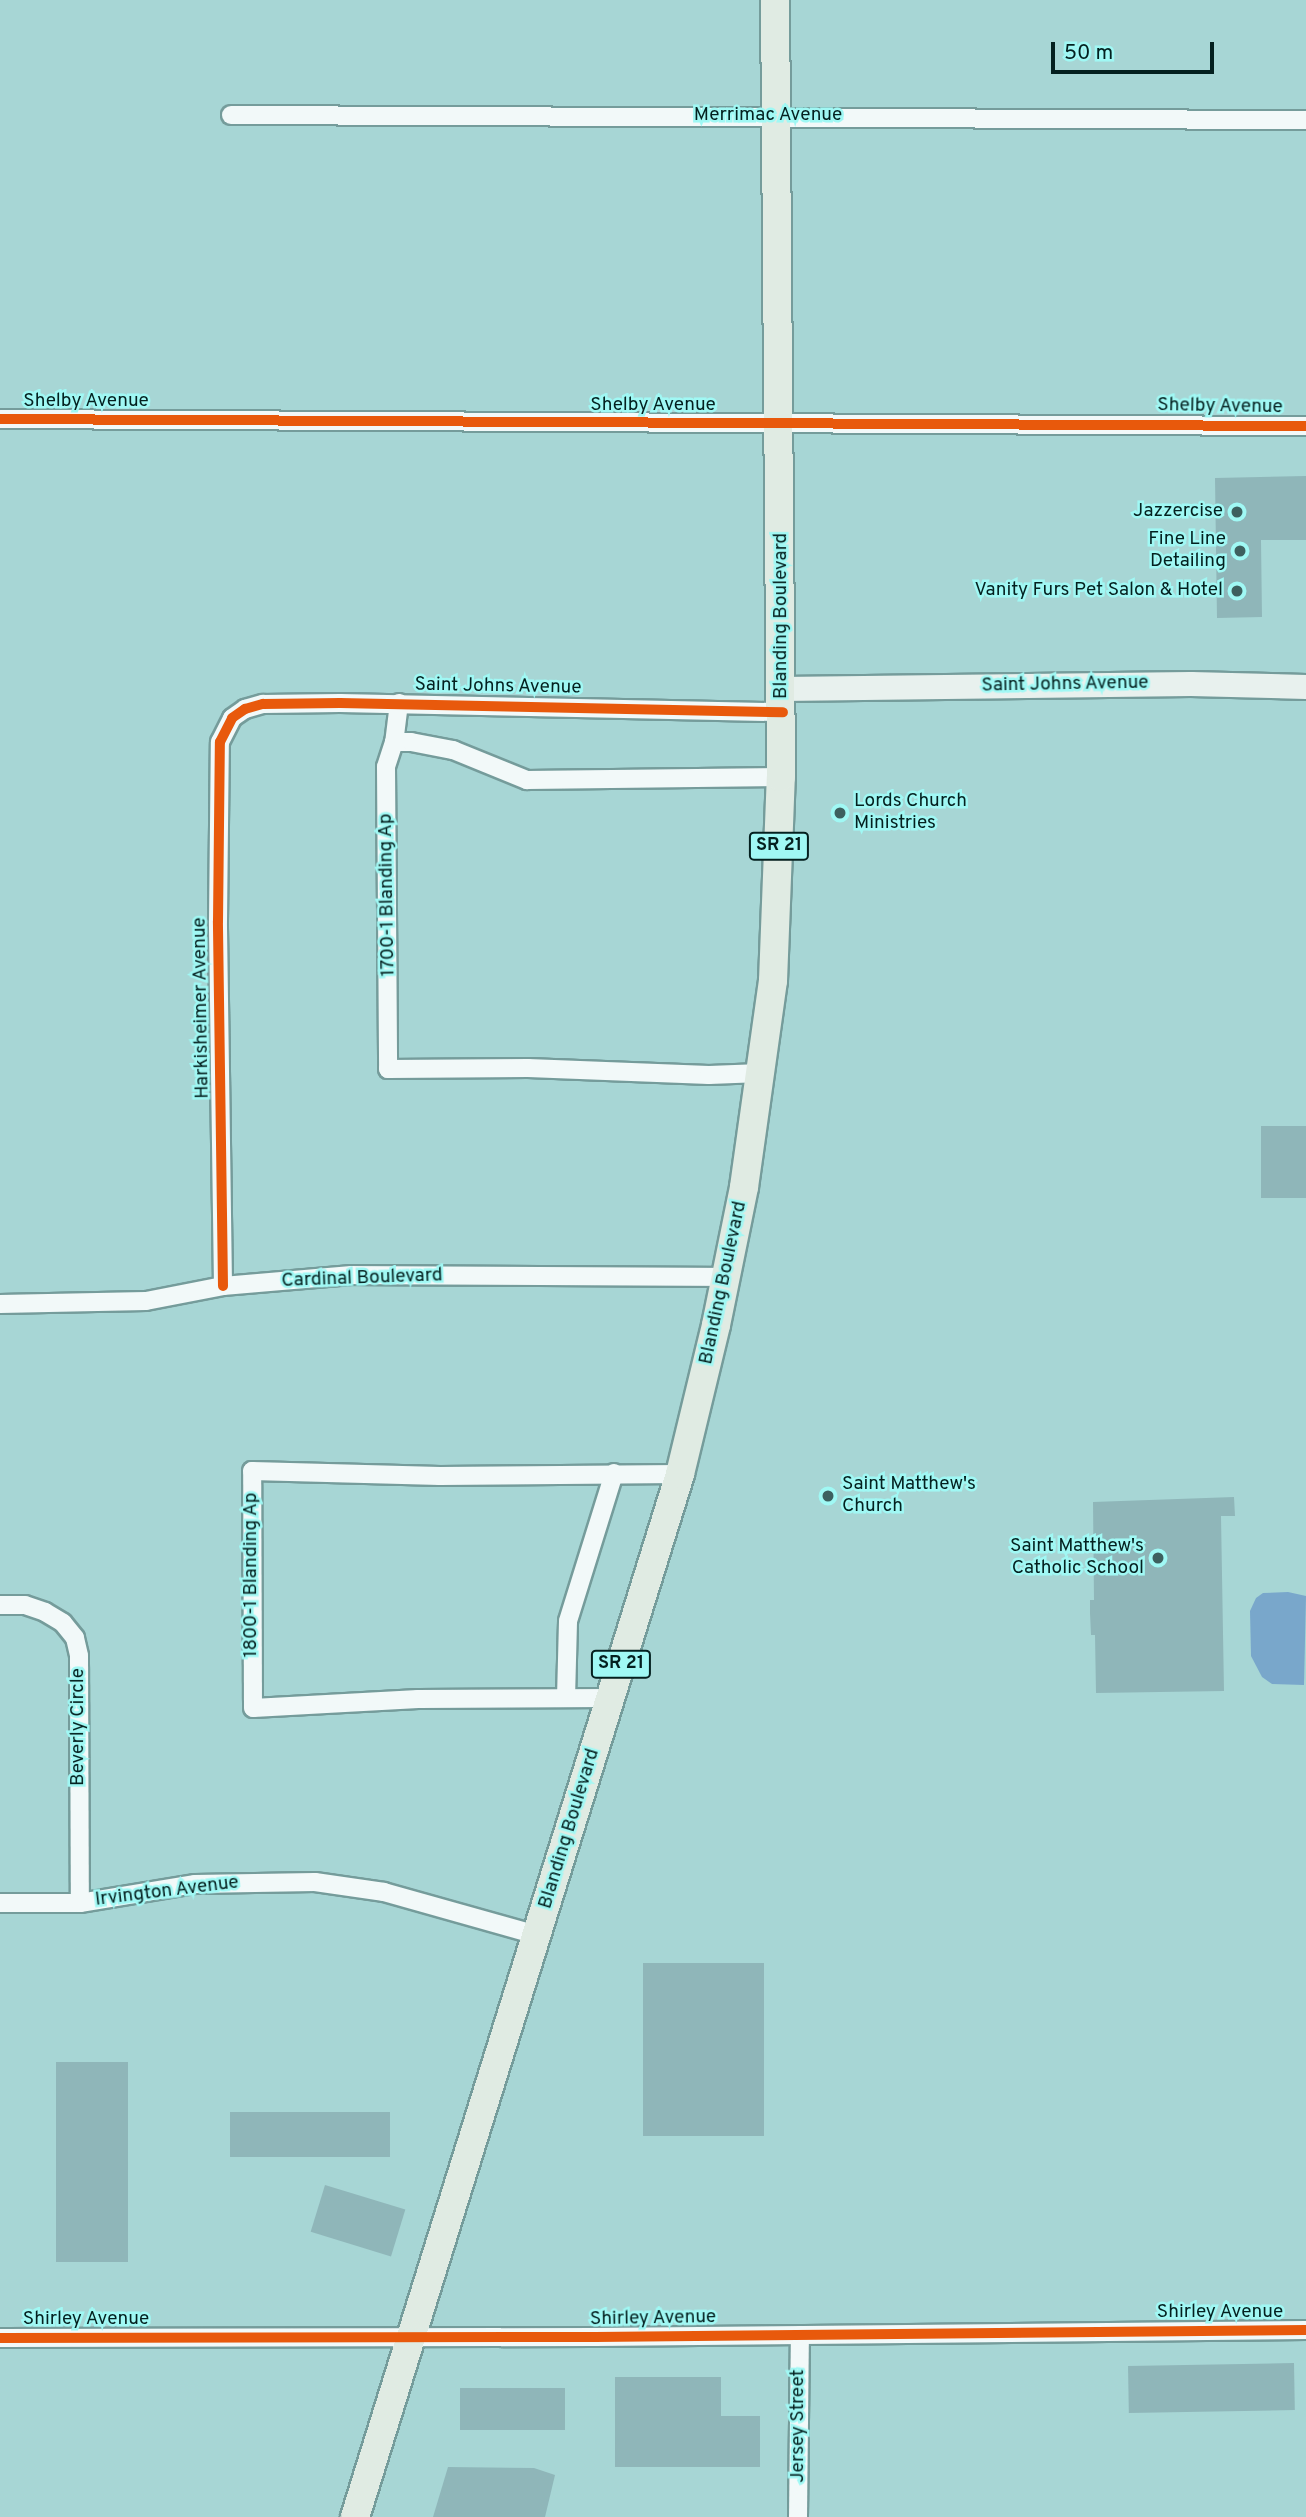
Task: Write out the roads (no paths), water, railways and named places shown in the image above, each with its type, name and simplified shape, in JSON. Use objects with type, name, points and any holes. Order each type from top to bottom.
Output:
[{"type":"main road","name":"Blanding Boulevard","points":[[355,2517],[680,1474],[727,1277],[761,1073],[773,981],[781,777],[775,0]]},
{"type":"street","name":"Merrimac Avenue","points":[[231,115],[1306,120]]},
{"type":"street","name":"Shelby Avenue","points":[[0,419],[1306,426]]},
{"type":"street","name":"Saint Johns Avenue","points":[[224,732],[232,718],[245,709],[263,704],[782,700],[1191,684],[1306,687]]},
{"type":"street","points":[[399,703],[394,742],[411,742],[453,750],[527,780],[781,777]]},
{"type":"street","name":"Harkisheimer Avenue","points":[[223,1286],[218,908],[220,742],[224,732]]},
{"type":"street","name":"1700-1 Blanding Ap","points":[[394,742],[386,767],[388,1069],[528,1068],[709,1075],[761,1073]]},
{"type":"street","name":"Cardinal Boulevard","points":[[0,1304],[146,1301],[223,1286],[352,1275],[727,1277]]},
{"type":"street","name":"1800-1 Blanding Ap","points":[[610,1698],[418,1699],[253,1708],[252,1471],[440,1476],[680,1474]]},
{"type":"street","points":[[566,1698],[568,1621],[614,1473]]},
{"type":"street","name":"Beverly Circle","points":[[0,1605],[25,1605],[45,1612],[63,1623],[75,1638],[79,1656],[80,1903]]},
{"type":"street","name":"Irvington Avenue","points":[[0,1903],[80,1903],[195,1884],[315,1882],[410,1898],[537,1935]]},
{"type":"street","name":"Shirley Avenue","points":[[0,2338],[410,2338],[1306,2330]]},
{"type":"street","name":"Jersey Street","points":[[799,2517],[800,2335]]},
{"type":"water","points":[[1288,1592],[1306,1596],[1304,1685],[1272,1684],[1262,1677],[1251,1656],[1250,1611],[1256,1598],[1263,1593]]},
{"type":"place","name":"Jazzercise","points":[[1237,512]]},
{"type":"place","name":"Fine Line Detailing","points":[[1240,551]]},
{"type":"place","name":"Vanity Furs Pet Salon & Hotel","points":[[1237,591]]},
{"type":"place","name":"Lords Church Ministries","points":[[840,813]]},
{"type":"place","name":"Saint Matthew's Church","points":[[828,1496]]},
{"type":"place","name":"Saint Matthew's Catholic School","points":[[1158,1558]]}]
